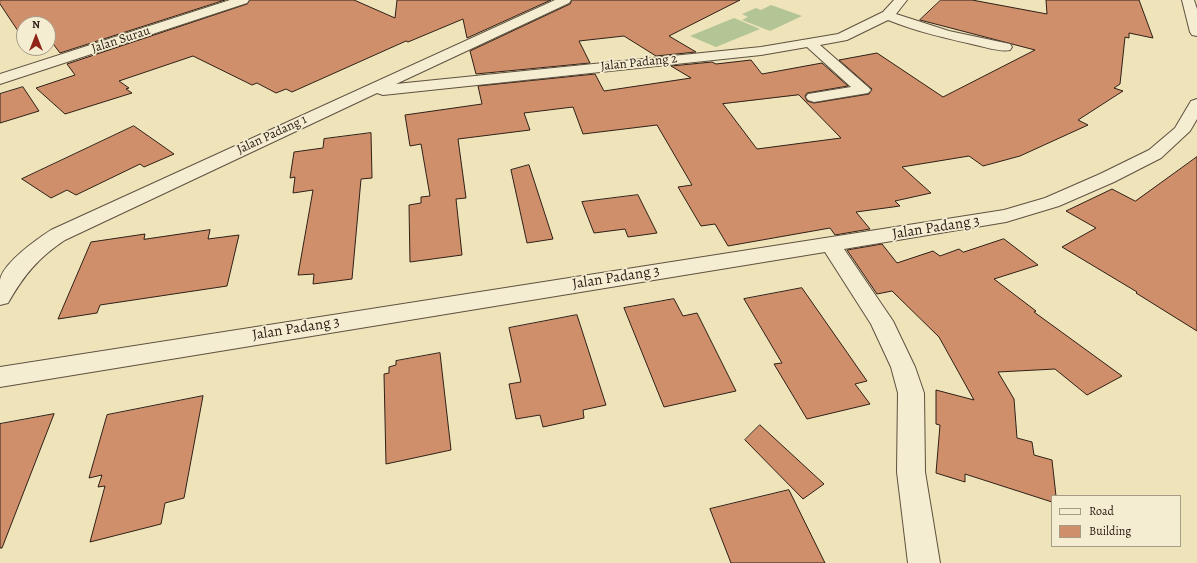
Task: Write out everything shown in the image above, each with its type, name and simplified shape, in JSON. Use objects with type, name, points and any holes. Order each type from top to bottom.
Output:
[{"type":"street","name":"Jalan Surau","points":[[0,79],[242,0]]},
{"type":"street","name":"Jalan Padang 1","points":[[0,297],[23,262],[37,248],[58,235],[565,0]]},
{"type":"street","name":"Jalan Padang 2","points":[[365,92],[761,51],[810,43],[842,37],[888,15],[901,0]]},
{"type":"street","points":[[1188,0],[1197,32]]},
{"type":"street","points":[[888,15],[911,25],[944,34],[1005,47]]},
{"type":"street","points":[[810,43],[864,90],[814,97]]},
{"type":"street","name":"Jalan Padang 3","points":[[0,377],[1006,216],[1052,202],[1107,178],[1154,154],[1182,131],[1197,104]]},
{"type":"street","points":[[830,244],[881,321],[904,367],[908,380],[911,393],[911,472],[924,563]]},
{"type":"green space","points":[[771,5],[802,16],[770,31],[742,20],[748,17],[742,14],[756,8],[761,10]]},
{"type":"green space","points":[[734,18],[760,29],[716,47],[690,36]]},
{"type":"building","points":[[0,0],[225,0],[60,53],[56,48],[56,16],[16,16],[16,28],[0,4]]},
{"type":"building","points":[[250,0],[354,0],[395,18],[397,0],[551,0],[467,38],[463,19],[408,42],[406,41],[292,92],[286,89],[276,93],[257,83],[252,85],[193,56],[119,81],[129,88],[126,89],[132,93],[65,114],[36,88],[75,75],[67,64],[247,4]]},
{"type":"building","points":[[572,0],[740,0],[669,36],[696,52],[656,56],[624,36],[579,41],[590,63],[476,74],[470,51],[570,4]]},
{"type":"building","points":[[941,0],[972,0],[1047,14],[1046,0],[1139,0],[1153,38],[1129,33],[1129,38],[1125,37],[1120,84],[1114,88],[1123,91],[1078,120],[1088,125],[1020,156],[983,166],[969,156],[902,167],[931,193],[895,201],[900,206],[856,212],[870,229],[835,235],[830,228],[728,246],[715,224],[701,226],[678,187],[692,185],[657,125],[583,134],[573,107],[524,113],[530,130],[458,139],[466,198],[456,199],[462,255],[410,262],[409,205],[421,203],[421,197],[430,196],[421,144],[410,146],[405,115],[482,104],[478,86],[595,74],[604,91],[691,78],[671,66],[712,62],[716,64],[751,60],[762,74],[822,63],[848,86],[807,93],[805,96],[807,101],[814,103],[869,94],[872,89],[839,60],[877,53],[943,97],[1035,50],[920,20]],"holes":[[[799,95],[841,138],[757,149],[723,104]]]},
{"type":"building","points":[[23,87],[39,111],[0,123],[0,94]]},
{"type":"building","points":[[134,126],[174,154],[144,167],[140,164],[76,195],[67,190],[51,198],[22,179]]},
{"type":"building","points":[[371,133],[372,178],[361,179],[352,279],[313,284],[314,274],[298,275],[313,190],[293,193],[295,177],[290,178],[294,152],[323,148],[324,139]]},
{"type":"building","points":[[1197,157],[1197,331],[1136,293],[1137,292],[1062,247],[1096,228],[1066,211],[1112,189],[1135,201]]},
{"type":"building","points":[[529,165],[553,239],[527,243],[511,170]]},
{"type":"building","points":[[638,195],[657,233],[628,237],[625,229],[594,233],[582,202]]},
{"type":"building","points":[[210,230],[208,239],[239,235],[227,286],[100,305],[97,313],[58,319],[91,242],[145,234],[144,239]]},
{"type":"building","points":[[1004,239],[1038,265],[994,279],[1036,311],[1034,312],[1122,376],[1087,395],[1055,369],[998,372],[1014,399],[1017,438],[1032,442],[1034,455],[1052,460],[1056,495],[1051,495],[1051,502],[965,474],[965,482],[936,473],[940,425],[936,424],[936,390],[974,400],[939,337],[892,291],[877,294],[847,250],[882,244],[897,263],[933,251],[940,256],[959,249],[963,252]]},
{"type":"building","points":[[802,288],[867,381],[855,384],[870,404],[807,419],[774,364],[782,363],[744,299]]},
{"type":"building","points":[[674,299],[683,316],[697,313],[736,391],[664,407],[624,308]]},
{"type":"building","points":[[577,315],[606,405],[583,410],[584,418],[543,427],[540,415],[516,419],[509,384],[521,382],[509,328]]},
{"type":"building","points":[[440,353],[451,450],[386,464],[384,374],[389,373],[389,367],[396,365],[396,361]]},
{"type":"building","points":[[203,396],[184,498],[165,503],[161,524],[90,542],[105,486],[98,487],[102,475],[89,478],[107,415]]},
{"type":"building","points":[[54,414],[2,548],[0,548],[0,424]]},
{"type":"building","points":[[760,425],[824,484],[803,499],[745,440]]},
{"type":"building","points":[[789,490],[825,563],[731,563],[710,509]]}]
